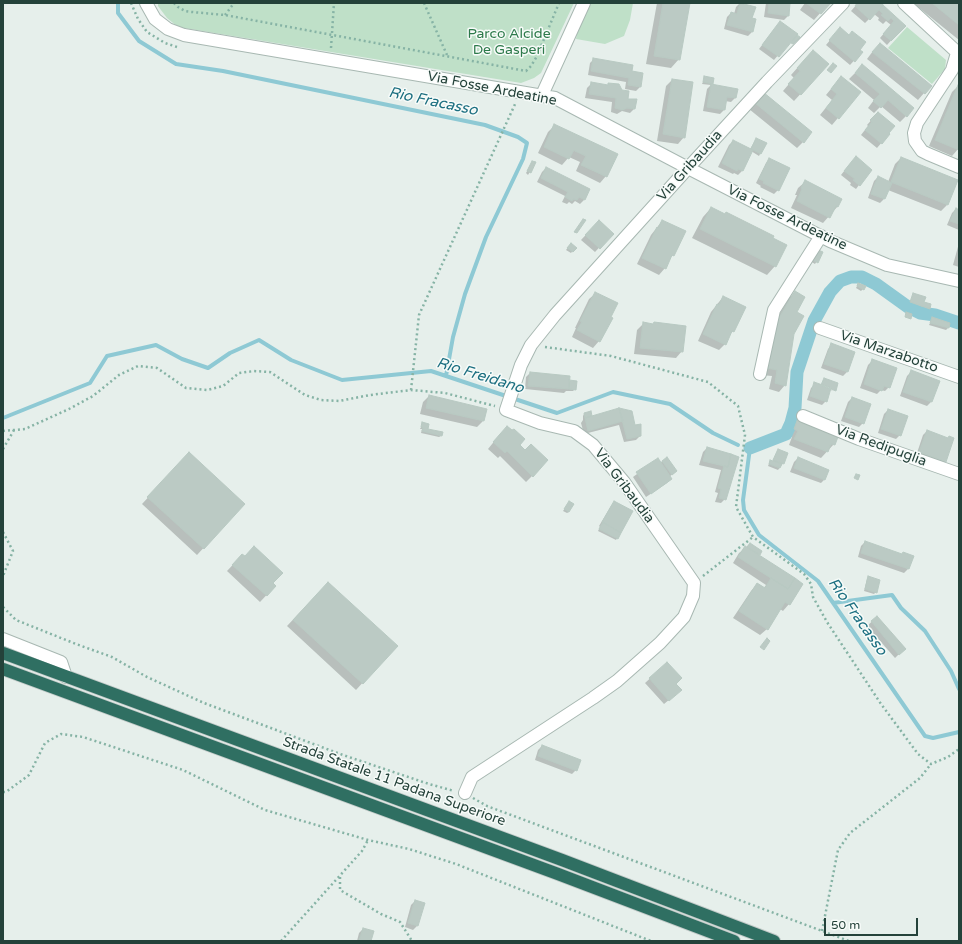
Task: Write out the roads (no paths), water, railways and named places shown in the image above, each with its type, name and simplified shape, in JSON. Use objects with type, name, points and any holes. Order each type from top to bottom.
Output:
[{"type":"highway","name":"Strada Statale 11 Padana Superiore","points":[[3,653],[562,860],[774,941]]},
{"type":"highway","name":"Strada Statale 11 Padana Superiore","points":[[3,669],[558,874],[734,941]]},
{"type":"street","name":"Via Fosse Ardeatine","points":[[146,3],[155,19],[168,30],[184,35],[554,98],[578,109],[688,168],[821,236],[887,265],[959,281]]},
{"type":"street","points":[[542,95],[584,3]]},
{"type":"street","name":"Via Gribaudia","points":[[465,793],[472,777],[617,681],[660,643],[684,617],[693,596],[694,583],[624,482],[593,445],[574,431],[540,423],[509,402],[531,345],[555,315],[688,168],[767,82],[843,3]]},
{"type":"street","points":[[904,3],[958,53],[952,70],[917,123],[914,133],[915,141],[922,151],[959,167]]},
{"type":"street","points":[[760,374],[774,310],[821,236]]},
{"type":"street","name":"Via Marzabotto","points":[[820,328],[959,377]]},
{"type":"street","name":"Via Redipuglia","points":[[803,416],[859,439],[959,474]]},
{"type":"street","points":[[3,639],[61,662],[66,677]]},
{"type":"waterway","name":"Rio Fracasso","points":[[118,3],[118,13],[139,41],[176,64],[223,71],[485,125],[518,137],[527,143],[523,159],[486,237],[465,294],[453,337],[446,376]]},
{"type":"waterway","points":[[750,448],[786,434],[795,408],[797,372],[814,321],[830,292],[840,281],[851,277],[862,277],[876,284],[908,307],[920,313],[935,315],[959,323]]},
{"type":"waterway","name":"Rio Freidano","points":[[3,418],[90,383],[107,356],[156,345],[182,359],[208,368],[230,353],[259,340],[291,360],[342,380],[431,371],[557,413],[613,392],[670,404],[713,433],[738,445]]},
{"type":"waterway","name":"Rio Fracasso","points":[[750,448],[743,500],[744,510],[759,535],[818,581],[925,736],[933,738],[959,732]]},
{"type":"waterway","points":[[833,603],[892,595],[901,608],[925,631],[951,671],[959,689]]},
{"type":"park label","name":"Parco Alcide De Gasperi","points":[[509,42]]}]
